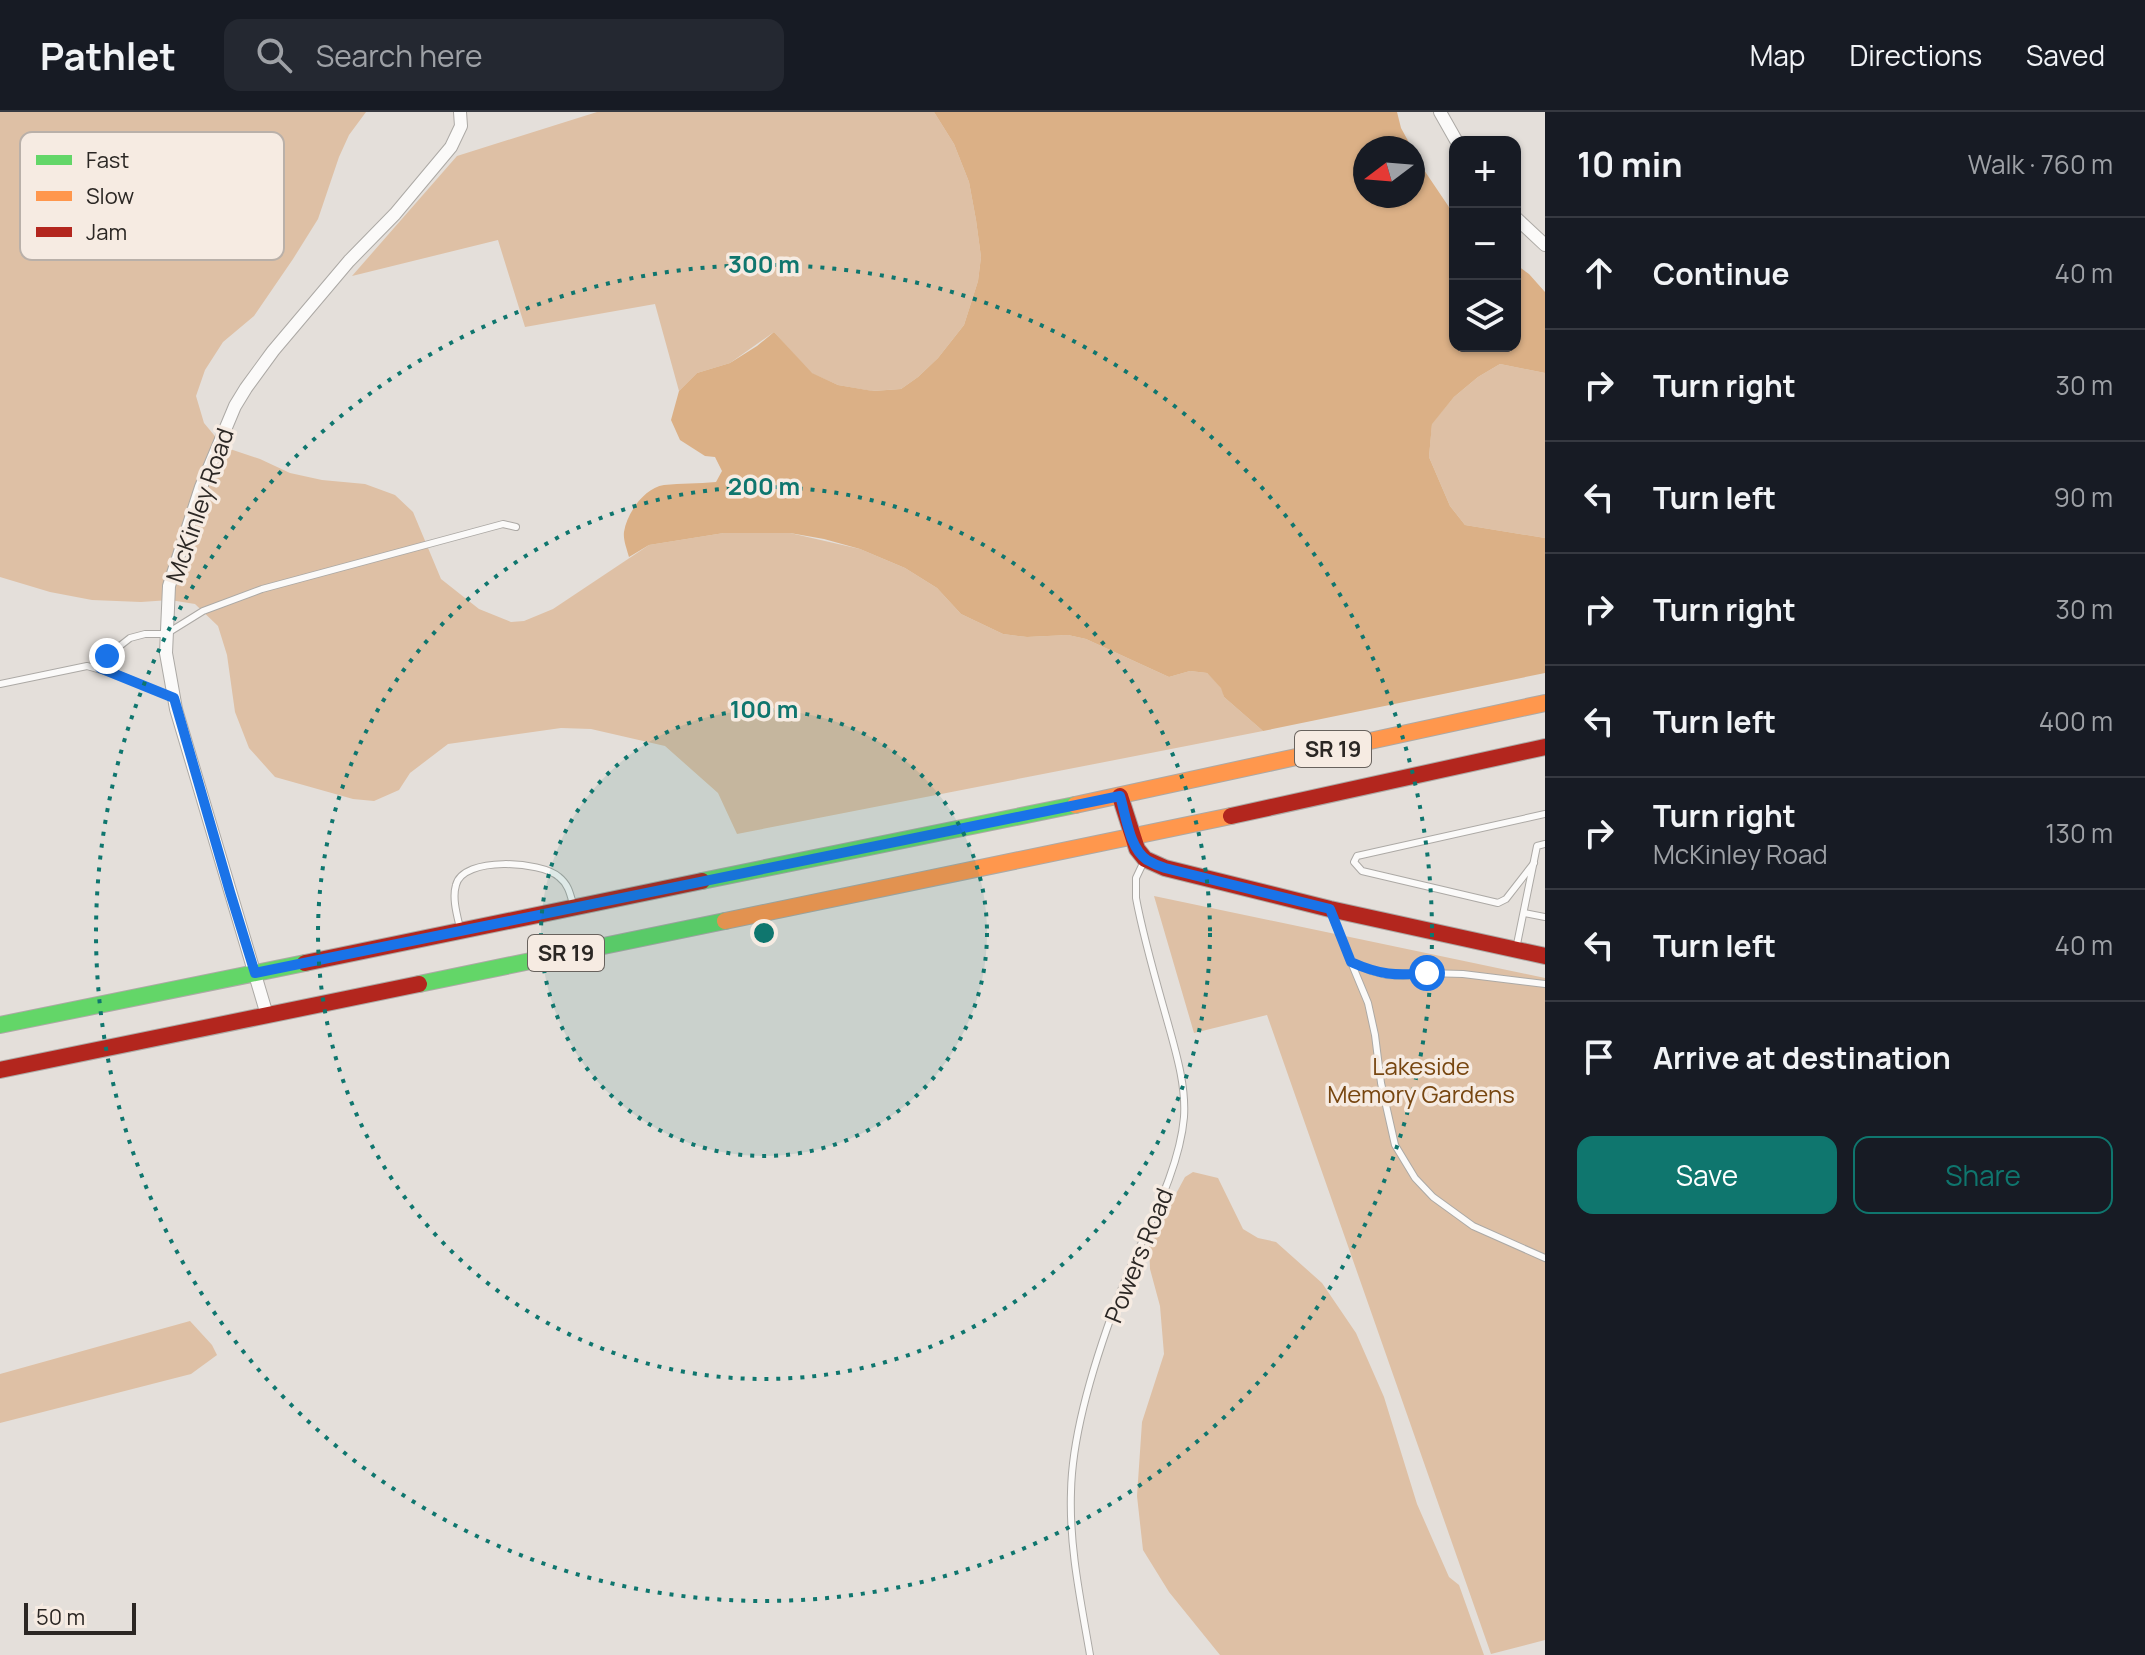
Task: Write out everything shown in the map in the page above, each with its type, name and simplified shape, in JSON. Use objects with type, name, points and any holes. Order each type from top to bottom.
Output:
[{"type":"main road","name":"SR 19","points":[[0,1025],[1120,796],[1545,703]]},
{"type":"main road","name":"SR 19","points":[[0,1070],[1132,837],[1545,747]]},
{"type":"main road","points":[[1120,796],[1137,849],[1145,859],[1165,868],[1330,909],[1545,956]]},
{"type":"street","name":"McKinley Road","points":[[267,1015],[174,698],[166,653],[169,586],[201,487],[235,406],[273,351],[451,147],[461,126],[460,112]]},
{"type":"street","points":[[1440,112],[1454,136]]},
{"type":"street","points":[[1521,223],[1545,245]]},
{"type":"lane","points":[[100,668],[107,656],[130,638],[166,634],[203,611],[262,589],[488,527],[503,524],[516,527]]},
{"type":"lane","points":[[0,684],[87,666],[100,668],[174,698]]},
{"type":"lane","points":[[1534,863],[1506,899],[1498,903],[1362,871],[1354,862],[1357,856],[1545,814]]},
{"type":"lane","points":[[1516,949],[1537,846],[1545,844]]},
{"type":"lane","name":"Powers Road","points":[[1090,1655],[1072,1528],[1074,1455],[1083,1413],[1118,1298],[1170,1173],[1182,1135],[1184,1114],[1178,1059],[1136,898],[1136,878],[1145,859]]},
{"type":"lane","points":[[1534,863],[1545,864]]},
{"type":"lane","points":[[460,931],[456,884],[460,876],[476,869],[501,864],[539,867],[557,875],[567,886],[574,907]]},
{"type":"lane","points":[[1330,909],[1368,1003],[1395,1145],[1415,1178],[1433,1197],[1473,1226],[1545,1258]]},
{"type":"lane","points":[[1524,913],[1545,917]]},
{"type":"lane","points":[[1351,962],[1386,975],[1463,974],[1545,984]]},
{"type":"green space","points":[[0,112],[366,112],[349,135],[339,157],[318,219],[254,316],[223,342],[205,370],[196,396],[204,423],[224,447],[290,473],[365,484],[395,495],[413,512],[441,579],[479,609],[511,622],[524,621],[553,609],[649,545],[724,533],[790,533],[860,549],[905,568],[937,588],[961,614],[1003,634],[1027,637],[1068,635],[1086,639],[1169,677],[1190,671],[1207,673],[1222,688],[1224,697],[1263,731],[737,834],[718,793],[665,746],[591,729],[561,728],[448,744],[410,773],[399,790],[374,801],[353,799],[275,777],[249,748],[235,712],[227,655],[218,626],[195,604],[170,600],[92,600],[50,592],[0,577]]},
{"type":"green space","points":[[597,112],[934,112],[954,144],[969,182],[976,220],[981,257],[978,281],[964,325],[938,358],[901,389],[872,391],[838,385],[811,373],[774,332],[730,363],[697,373],[679,391],[655,304],[525,327],[498,240],[352,276],[457,156]]},
{"type":"green space","points":[[1500,364],[1545,373],[1545,538],[1465,525],[1450,506],[1429,457],[1432,423],[1454,397]]},
{"type":"green space","name":"Lakeside Memory Gardens","points":[[1154,896],[1545,978],[1545,1640],[1491,1654],[1267,1015],[1194,1033]]},
{"type":"green space","points":[[1193,1172],[1218,1178],[1243,1229],[1258,1238],[1276,1242],[1322,1283],[1356,1333],[1384,1397],[1417,1504],[1449,1577],[1459,1585],[1484,1655],[1220,1655],[1169,1592],[1143,1550],[1137,1496],[1142,1422],[1164,1354],[1160,1306],[1150,1269],[1149,1244],[1185,1177]]},
{"type":"green space","points":[[190,1321],[217,1355],[191,1374],[0,1423],[0,1374]]},
{"type":"shaded area","points":[[934,112],[1397,112],[1405,136],[1353,136],[1353,208],[1425,208],[1425,171],[1449,207],[1449,352],[1521,352],[1521,268],[1545,292],[1545,373],[1500,364],[1478,377],[1454,397],[1432,424],[1429,457],[1450,506],[1465,525],[1545,538],[1545,673],[1263,731],[1224,697],[1221,688],[1207,673],[1190,671],[1169,677],[1086,639],[1068,635],[1027,637],[1003,634],[961,614],[937,588],[905,568],[860,549],[824,539],[790,533],[724,533],[649,545],[629,557],[624,532],[643,496],[664,485],[716,482],[722,471],[715,457],[705,456],[680,440],[671,420],[679,391],[697,373],[730,363],[774,332],[812,373],[838,385],[873,391],[901,389],[938,358],[964,325],[978,281],[981,257],[969,182],[954,144]]},
{"type":"traffic: fast","points":[[702,881],[1075,805]]},
{"type":"traffic: fast","points":[[419,984],[725,921]]},
{"type":"traffic: fast","points":[[0,1025],[305,963]]},
{"type":"traffic: slow","points":[[1075,805],[1545,703]]},
{"type":"traffic: slow","points":[[725,921],[1231,816]]},
{"type":"traffic: jam","points":[[1231,816],[1545,747]]},
{"type":"traffic: jam","points":[[1120,796],[1137,849],[1145,859],[1165,868],[1330,909],[1545,956]]},
{"type":"traffic: jam","points":[[305,963],[702,881]]},
{"type":"traffic: jam","points":[[0,1070],[419,984]]},
{"type":"route","points":[[107,656],[100,668],[174,698],[255,973],[1120,796],[1132,837],[1145,859],[1165,868],[1330,909],[1351,962],[1386,975],[1427,973]]}]
